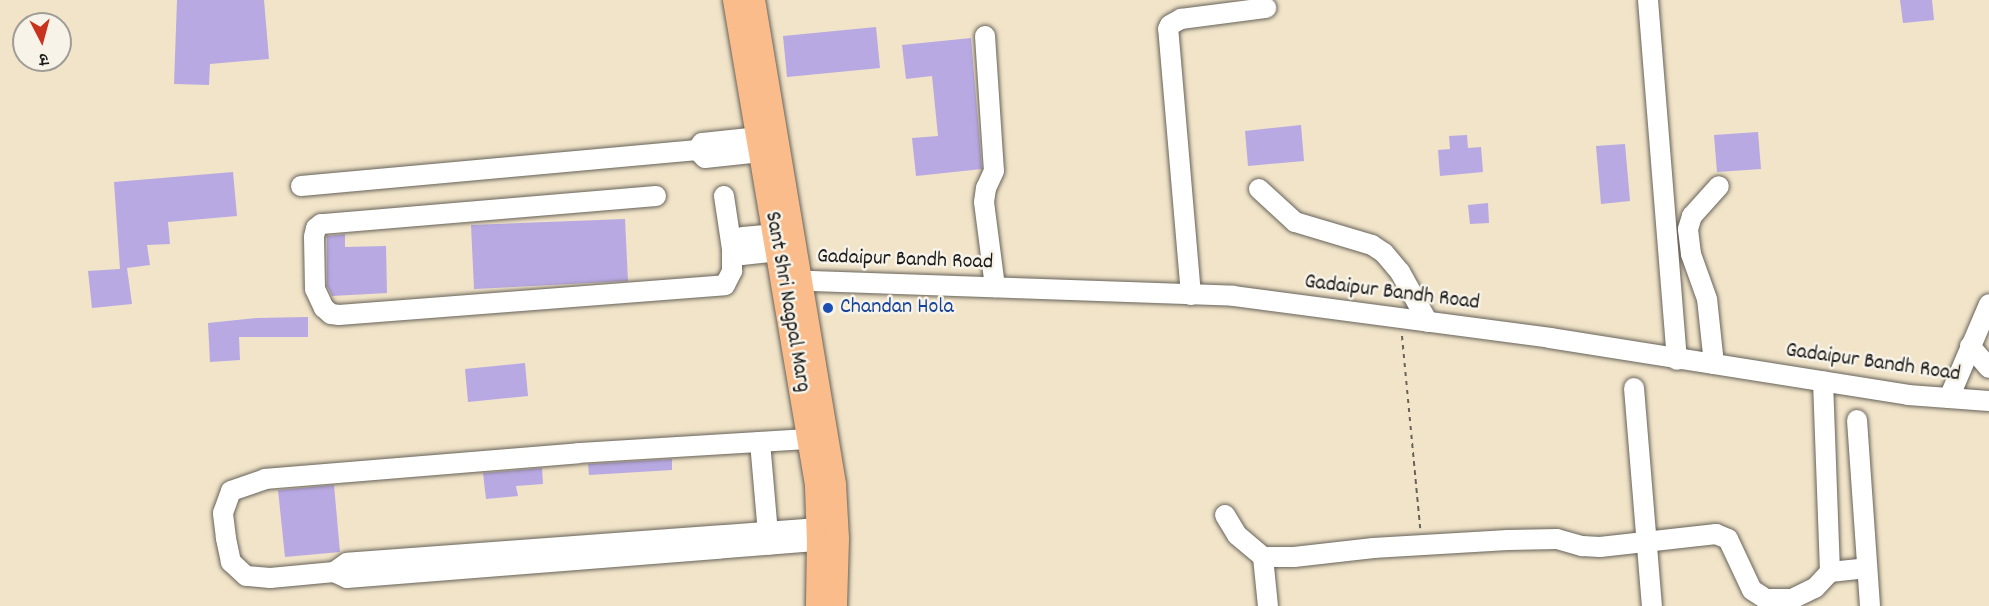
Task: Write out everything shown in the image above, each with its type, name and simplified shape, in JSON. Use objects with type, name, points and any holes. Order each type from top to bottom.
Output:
[{"type":"main road","name":"Sant Shri Nagpal Marg","points":[[735,0],[777,242],[792,280],[834,485],[837,539],[835,606]]},
{"type":"main road","name":"Sant Shri Nagpal Marg","points":[[753,0],[792,280],[810,439],[819,535],[818,606]]},
{"type":"street","points":[[1648,0],[1677,360]]},
{"type":"street","points":[[1191,295],[1168,29],[1170,25],[1181,19],[1266,8]]},
{"type":"street","points":[[985,36],[994,171],[986,188],[984,208],[995,287]]},
{"type":"street","points":[[301,186],[697,150],[705,158],[760,144]]},
{"type":"street","points":[[1714,364],[1707,299],[1691,254],[1688,230],[1692,216],[1719,186]]},
{"type":"street","points":[[1259,189],[1295,222],[1372,245],[1384,253],[1400,272],[1428,322]]},
{"type":"street","points":[[656,196],[321,224],[316,228],[314,237],[315,289],[324,308],[331,314],[339,315],[725,285],[732,271],[735,249],[724,196]]},
{"type":"street","points":[[735,249],[742,255],[777,242]]},
{"type":"street","name":"Gadaipur Bandh Road","points":[[792,280],[1233,297],[1551,338],[1677,360],[1908,395],[1989,401]]},
{"type":"street","points":[[1949,398],[1989,304]]},
{"type":"street","points":[[1970,346],[1989,369]]},
{"type":"street","points":[[1824,381],[1830,572]]},
{"type":"street","points":[[1634,388],[1652,606]]},
{"type":"street","points":[[1857,420],[1869,606]]},
{"type":"street","points":[[810,439],[578,453],[265,479],[231,491],[224,513],[226,538],[231,562],[246,576],[270,578],[334,572],[347,578],[819,535]]},
{"type":"street","points":[[760,442],[769,538]]},
{"type":"street","points":[[1225,515],[1237,535],[1263,557],[1294,557],[1373,548],[1551,539],[1588,546],[1647,542],[1707,534],[1728,539],[1752,590],[1766,599],[1782,600],[1805,595],[1830,572],[1867,568]]},
{"type":"street","points":[[1263,557],[1268,606]]},
{"type":"path","points":[[1401,319],[1421,546]]},
{"type":"building","points":[[177,0],[264,0],[269,59],[210,64],[209,85],[174,84]]},
{"type":"building","points":[[1900,0],[1932,0],[1934,20],[1903,23]]},
{"type":"building","points":[[876,27],[880,68],[787,77],[783,36]]},
{"type":"building","points":[[971,38],[982,169],[916,176],[912,138],[938,136],[932,76],[906,79],[902,45]]},
{"type":"building","points":[[1301,125],[1304,161],[1248,166],[1245,131]]},
{"type":"building","points":[[1758,132],[1761,169],[1717,172],[1714,135]]},
{"type":"building","points":[[1467,135],[1468,148],[1481,147],[1483,172],[1440,176],[1438,150],[1450,149],[1449,136]]},
{"type":"building","points":[[1625,144],[1630,201],[1601,204],[1596,146]]},
{"type":"building","points":[[233,172],[237,216],[168,222],[170,244],[147,245],[150,265],[127,268],[132,304],[92,308],[88,271],[120,269],[114,182]]},
{"type":"building","points":[[1488,203],[1489,223],[1470,224],[1468,205]]},
{"type":"building","points":[[625,219],[628,281],[474,289],[471,225]]},
{"type":"building","points":[[345,234],[345,247],[386,246],[387,293],[332,296],[327,286],[327,236]]},
{"type":"building","points":[[308,317],[308,337],[239,337],[240,360],[210,362],[208,323],[257,318]]},
{"type":"building","points":[[525,363],[528,396],[468,402],[465,369]]},
{"type":"building","points":[[672,459],[672,470],[589,475],[588,464]]},
{"type":"building","points":[[542,468],[543,484],[516,486],[518,496],[486,499],[483,473]]},
{"type":"building","points":[[334,485],[340,552],[285,557],[278,490]]},
{"type":"place","name":"Chandan Hola","points":[[828,308]]}]
